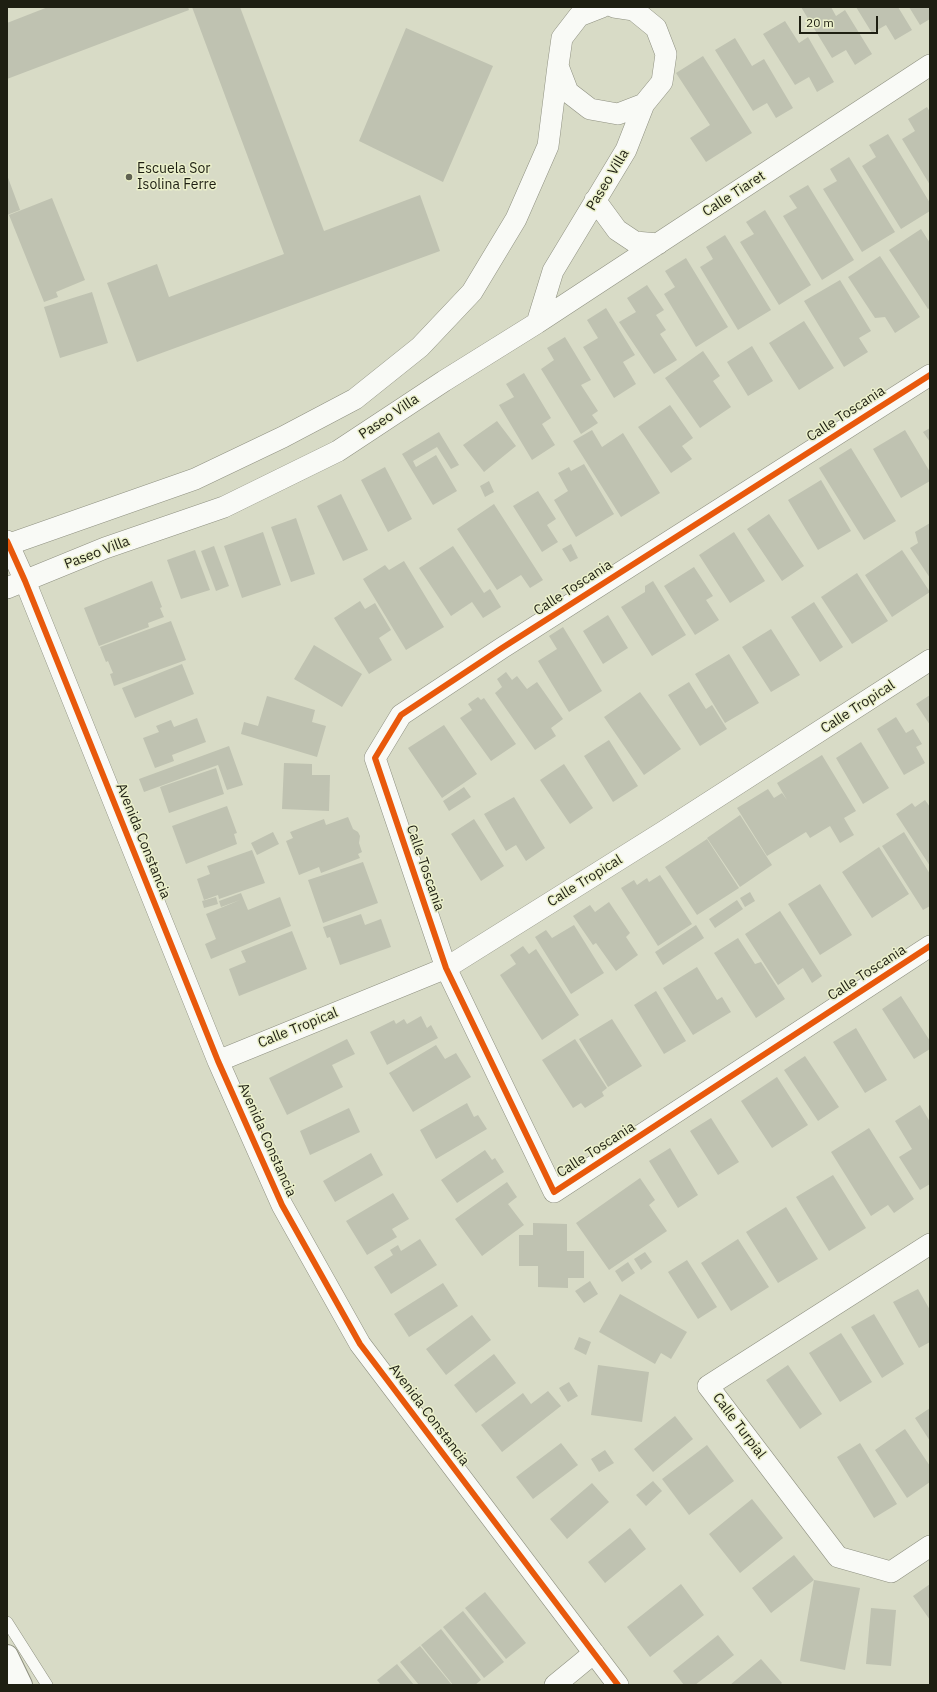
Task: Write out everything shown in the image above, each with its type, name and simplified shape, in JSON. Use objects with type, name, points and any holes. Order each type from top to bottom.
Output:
[{"type":"street","name":"Paseo Villa","points":[[7,543],[196,479],[263,447],[355,398],[420,347],[472,292],[516,219],[548,146],[562,38],[579,16],[602,7]]},
{"type":"street","name":"Paseo Villa","points":[[16,584],[105,548],[224,507],[338,451],[444,381],[537,323],[553,271],[626,150],[644,104],[662,82],[666,54],[656,28],[634,10],[614,7]]},
{"type":"street","name":"Calle Tiaret","points":[[537,323],[930,65]]},
{"type":"street","name":"Paseo Villa","points":[[558,66],[568,92],[590,110],[618,114],[644,104]]},
{"type":"street","points":[[595,200],[617,230],[635,242],[658,244]]},
{"type":"street","name":"Calle Toscania","points":[[930,375],[502,648],[401,715],[375,758],[446,968],[554,1192],[930,946]]},
{"type":"street","name":"Avenida Constancia","points":[[7,543],[16,584],[218,1061],[282,1206],[360,1344],[618,1685]]},
{"type":"street","name":"Calle Tropical","points":[[218,1061],[446,968],[656,836],[930,660]]},
{"type":"street","name":"Calle Turpial","points":[[930,1244],[708,1386],[838,1558],[891,1572],[930,1546]]},
{"type":"street","points":[[555,1685],[594,1653]]},
{"type":"street","points":[[7,1656],[21,1685]]},
{"type":"lane","points":[[7,1622],[47,1685]]},
{"type":"building","points":[[48,7],[188,7],[189,10],[7,79],[7,23]]},
{"type":"building","points":[[192,7],[240,7],[324,231],[420,195],[440,251],[137,362],[107,283],[157,264],[169,297],[284,254]]},
{"type":"building","points":[[801,7],[831,7],[836,16],[845,10],[872,54],[855,65],[846,50],[832,58]]},
{"type":"building","points":[[856,7],[898,7],[912,30],[895,40],[886,25],[872,33]]},
{"type":"building","points":[[909,7],[930,7],[930,19],[920,25]]},
{"type":"building","points":[[785,21],[799,43],[808,37],[834,82],[817,92],[809,77],[795,85],[763,34]]},
{"type":"building","points":[[406,28],[493,66],[443,182],[359,141]]},
{"type":"building","points":[[735,38],[752,66],[764,59],[793,108],[776,118],[767,103],[753,111],[715,50]]},
{"type":"building","points":[[703,56],[752,133],[706,162],[690,138],[710,125],[676,73]]},
{"type":"building","points":[[927,107],[930,112],[930,185],[902,139],[915,131],[908,119]]},
{"type":"building","points":[[888,134],[930,203],[930,211],[901,229],[862,166],[876,157],[869,145]]},
{"type":"building","points":[[849,157],[895,232],[862,252],[823,189],[837,181],[830,169]]},
{"type":"building","points":[[7,175],[20,210],[7,215]]},
{"type":"building","points":[[808,185],[854,260],[822,280],[783,216],[797,208],[789,196]]},
{"type":"building","points":[[52,198],[85,280],[56,292],[58,297],[44,302],[9,215]]},
{"type":"building","points":[[765,210],[811,285],[779,305],[740,242],[754,234],[746,222]]},
{"type":"building","points":[[921,229],[930,243],[930,308],[928,309],[889,250]]},
{"type":"building","points":[[725,235],[771,310],[738,330],[700,267],[713,259],[706,247]]},
{"type":"building","points":[[880,256],[920,317],[895,333],[885,317],[875,318],[848,277]]},
{"type":"building","points":[[686,258],[728,327],[696,347],[664,294],[675,287],[665,271]]},
{"type":"building","points":[[840,280],[871,331],[859,338],[868,352],[844,367],[804,301]]},
{"type":"building","points":[[647,285],[664,310],[656,315],[666,330],[660,334],[677,360],[654,374],[619,322],[636,312],[627,298]]},
{"type":"building","points":[[92,292],[108,343],[60,358],[44,307]]},
{"type":"building","points":[[606,308],[635,355],[623,362],[636,384],[614,398],[583,347],[598,338],[587,320]]},
{"type":"building","points":[[804,321],[834,368],[799,390],[769,343]]},
{"type":"building","points":[[565,337],[591,380],[581,385],[598,411],[592,415],[598,423],[581,434],[541,369],[554,360],[547,348]]},
{"type":"building","points":[[752,346],[773,381],[748,396],[727,362]]},
{"type":"building","points":[[703,351],[720,376],[713,381],[731,407],[700,428],[665,378]]},
{"type":"building","points":[[524,373],[551,418],[542,424],[555,445],[532,460],[499,405],[514,397],[506,384]]},
{"type":"building","points":[[670,405],[693,438],[682,446],[692,459],[671,473],[638,427]]},
{"type":"building","points":[[497,421],[516,446],[484,472],[463,445]]},
{"type":"building","points":[[930,428],[930,442],[923,432]]},
{"type":"building","points":[[592,430],[602,447],[623,433],[660,493],[621,517],[573,441]]},
{"type":"building","points":[[905,430],[930,472],[930,481],[901,498],[873,449]]},
{"type":"building","points":[[439,432],[459,465],[451,469],[437,447],[413,461],[416,467],[436,455],[457,491],[433,505],[402,454]]},
{"type":"building","points":[[851,448],[896,521],[864,540],[819,468]]},
{"type":"building","points":[[584,464],[614,514],[576,537],[554,500],[568,491],[558,473],[569,467],[571,471]]},
{"type":"building","points":[[385,467],[412,519],[388,532],[361,480]]},
{"type":"building","points":[[821,480],[851,531],[818,550],[788,500]]},
{"type":"building","points":[[489,481],[494,492],[485,497],[480,486]]},
{"type":"building","points":[[538,491],[556,519],[547,525],[558,542],[542,552],[513,506]]},
{"type":"building","points":[[341,494],[368,550],[343,561],[317,506]]},
{"type":"building","points":[[494,504],[543,580],[530,588],[521,575],[497,590],[457,529]]},
{"type":"building","points":[[769,514],[804,566],[782,581],[747,529]]},
{"type":"building","points":[[296,518],[315,574],[291,582],[271,527]]},
{"type":"building","points":[[930,523],[930,578],[910,548],[918,543],[915,532]]},
{"type":"building","points":[[263,532],[281,585],[242,598],[224,546]]},
{"type":"building","points":[[734,532],[765,581],[730,603],[699,555]]},
{"type":"building","points":[[571,544],[578,558],[570,562],[562,549]]},
{"type":"building","points":[[214,546],[229,586],[216,591],[201,551]]},
{"type":"building","points":[[453,546],[484,593],[490,589],[501,607],[483,618],[472,602],[451,616],[419,568]]},
{"type":"building","points":[[195,550],[210,590],[181,599],[167,560]]},
{"type":"building","points":[[902,550],[930,592],[892,617],[865,575]]},
{"type":"building","points":[[404,561],[444,627],[406,650],[363,579],[385,565],[389,570]]},
{"type":"building","points":[[694,567],[713,596],[706,600],[719,620],[695,635],[664,586]]},
{"type":"building","points":[[857,573],[888,621],[852,644],[821,597]]},
{"type":"building","points":[[152,581],[162,607],[160,608],[164,617],[148,623],[149,627],[99,646],[84,608]]},
{"type":"building","points":[[653,581],[686,635],[652,656],[621,607],[645,592],[645,586]]},
{"type":"building","points":[[360,601],[365,609],[375,603],[391,630],[379,638],[392,660],[369,674],[334,618]]},
{"type":"building","points":[[814,602],[843,647],[820,662],[791,617]]},
{"type":"building","points":[[608,615],[628,648],[603,664],[583,631]]},
{"type":"building","points":[[171,621],[186,660],[114,686],[110,674],[113,673],[108,661],[106,662],[100,647]]},
{"type":"building","points":[[563,627],[602,691],[569,712],[538,661],[557,649],[549,636]]},
{"type":"building","points":[[771,629],[800,675],[771,692],[742,647]]},
{"type":"building","points":[[314,645],[362,674],[342,707],[294,679]]},
{"type":"building","points":[[729,654],[759,703],[725,723],[695,674]]},
{"type":"building","points":[[182,664],[194,694],[135,718],[122,688]]},
{"type":"building","points":[[506,672],[512,680],[517,676],[527,689],[537,682],[563,719],[551,728],[556,736],[535,750],[495,693],[502,687],[497,679]]},
{"type":"building","points":[[689,682],[706,709],[712,705],[727,729],[700,746],[668,695]]},
{"type":"building","points":[[640,692],[681,749],[644,775],[604,717]]},
{"type":"building","points":[[930,695],[930,725],[916,704]]},
{"type":"building","points":[[267,696],[315,710],[312,722],[326,726],[317,757],[241,734],[244,722],[258,726]]},
{"type":"building","points":[[478,697],[481,700],[484,698],[516,744],[491,761],[460,718],[472,710],[468,704]]},
{"type":"building","points":[[896,717],[906,733],[913,729],[922,744],[916,747],[925,763],[904,775],[877,729]]},
{"type":"building","points":[[197,718],[206,742],[172,755],[174,761],[155,768],[143,738],[159,732],[156,726],[171,720],[174,727]]},
{"type":"building","points":[[444,725],[477,774],[442,798],[408,748]]},
{"type":"building","points":[[609,740],[638,786],[613,802],[584,756]]},
{"type":"building","points":[[861,742],[889,788],[863,804],[836,758]]},
{"type":"building","points":[[229,746],[243,785],[227,790],[218,765],[144,792],[139,779]]},
{"type":"building","points":[[822,755],[856,811],[844,818],[854,835],[840,843],[830,826],[810,838],[806,832],[767,856],[737,808],[768,789],[774,798],[782,793],[787,800],[777,783]]},
{"type":"building","points":[[284,763],[312,764],[312,775],[330,775],[329,811],[282,809]]},
{"type":"building","points":[[564,764],[593,808],[570,824],[540,780]]},
{"type":"building","points":[[216,768],[224,794],[169,813],[160,787]]},
{"type":"building","points":[[464,787],[471,797],[449,811],[443,801]]},
{"type":"building","points":[[514,797],[545,848],[526,861],[516,845],[506,851],[484,814]]},
{"type":"building","points":[[925,800],[930,807],[930,866],[896,814],[912,803],[915,807]]},
{"type":"building","points":[[227,806],[237,833],[234,834],[237,844],[186,864],[172,826]]},
{"type":"building","points":[[740,815],[772,865],[740,887],[707,838]]},
{"type":"building","points":[[348,817],[353,829],[358,832],[360,836],[359,843],[362,852],[358,854],[360,858],[321,873],[319,867],[299,875],[286,841],[293,838],[290,832],[324,819],[326,825]]},
{"type":"building","points":[[474,819],[504,866],[481,881],[451,834]]},
{"type":"building","points":[[273,832],[279,844],[257,855],[251,843]]},
{"type":"building","points":[[904,832],[930,874],[930,906],[923,910],[882,846]]},
{"type":"building","points":[[707,839],[739,888],[697,915],[665,867]]},
{"type":"building","points":[[879,847],[909,894],[872,918],[842,872]]},
{"type":"building","points":[[252,850],[265,883],[219,899],[218,895],[204,900],[197,879],[210,874],[207,866]]},
{"type":"building","points":[[363,862],[378,903],[323,923],[308,880]]},
{"type":"building","points":[[660,875],[692,924],[658,946],[621,888],[634,880],[637,885],[647,878],[649,882]]},
{"type":"building","points":[[820,884],[852,935],[820,955],[788,904]]},
{"type":"building","points":[[750,892],[755,901],[745,907],[740,898]]},
{"type":"building","points":[[241,893],[248,910],[280,897],[291,926],[211,959],[205,944],[216,939],[206,914],[240,900],[221,907],[219,901]]},
{"type":"building","points":[[216,897],[218,904],[204,908],[202,901]]},
{"type":"building","points":[[737,900],[743,909],[715,928],[709,919]]},
{"type":"building","points":[[609,902],[630,933],[626,937],[638,955],[616,971],[596,943],[593,945],[573,916],[590,905],[595,912]]},
{"type":"building","points":[[780,911],[822,976],[812,983],[803,968],[778,985],[745,934]]},
{"type":"building","points":[[361,914],[365,925],[381,919],[391,947],[340,965],[330,937],[327,938],[323,927]]},
{"type":"building","points":[[574,925],[604,973],[571,994],[535,937],[546,930],[552,938]]},
{"type":"building","points":[[696,925],[704,938],[663,965],[655,952]]},
{"type":"building","points":[[292,931],[307,969],[239,996],[229,969],[246,962],[241,951]]},
{"type":"building","points":[[738,938],[755,964],[761,962],[785,999],[756,1018],[714,953]]},
{"type":"building","points":[[523,946],[529,954],[536,949],[579,1015],[542,1040],[500,975],[516,964],[510,955]]},
{"type":"building","points":[[697,967],[717,1000],[722,997],[731,1012],[693,1035],[663,988]]},
{"type":"building","points":[[656,991],[686,1041],[664,1054],[634,1005]]},
{"type":"building","points":[[901,996],[930,1041],[930,1049],[914,1059],[882,1009]]},
{"type":"building","points":[[421,1016],[427,1028],[431,1025],[438,1038],[387,1065],[370,1032],[394,1020],[396,1024],[404,1019],[407,1024]]},
{"type":"building","points":[[612,1019],[642,1066],[608,1087],[579,1039]]},
{"type":"building","points":[[856,1028],[887,1080],[865,1093],[833,1042]]},
{"type":"building","points":[[347,1039],[355,1054],[332,1065],[343,1087],[287,1115],[269,1078]]},
{"type":"building","points":[[575,1039],[607,1088],[602,1092],[604,1096],[585,1108],[581,1103],[573,1108],[542,1060]]},
{"type":"building","points":[[436,1045],[445,1059],[456,1053],[471,1077],[413,1112],[389,1073]]},
{"type":"building","points":[[805,1056],[839,1107],[818,1121],[784,1070]]},
{"type":"building","points":[[777,1077],[808,1125],[772,1148],[741,1101]]},
{"type":"building","points":[[467,1103],[474,1117],[478,1115],[487,1129],[436,1159],[420,1130]]},
{"type":"building","points":[[920,1105],[930,1122],[930,1184],[920,1190],[899,1157],[912,1149],[895,1121]]},
{"type":"building","points":[[349,1108],[360,1132],[310,1155],[300,1131]]},
{"type":"building","points":[[711,1118],[739,1162],[718,1175],[690,1131]]},
{"type":"building","points":[[869,1128],[914,1199],[894,1213],[888,1205],[871,1216],[831,1152]]},
{"type":"building","points":[[670,1148],[698,1195],[678,1208],[649,1161]]},
{"type":"building","points":[[485,1150],[492,1160],[495,1158],[504,1172],[457,1203],[441,1180]]},
{"type":"building","points":[[371,1153],[383,1175],[335,1202],[323,1181]]},
{"type":"building","points":[[833,1175],[866,1228],[829,1251],[796,1197]]},
{"type":"building","points":[[640,1178],[655,1200],[649,1205],[667,1231],[609,1270],[576,1223]]},
{"type":"building","points":[[507,1182],[517,1197],[508,1204],[524,1225],[482,1256],[455,1219]]},
{"type":"building","points":[[393,1193],[409,1219],[392,1229],[397,1237],[367,1255],[346,1221]]},
{"type":"building","points":[[786,1207],[818,1259],[778,1283],[746,1232]]},
{"type":"building","points":[[533,1223],[567,1224],[567,1251],[584,1251],[584,1278],[568,1278],[568,1288],[538,1287],[538,1266],[519,1266],[519,1235],[533,1235]]},
{"type":"building","points":[[420,1239],[437,1265],[391,1294],[374,1267],[393,1255],[390,1250],[398,1245],[401,1251]]},
{"type":"building","points":[[738,1239],[769,1287],[731,1311],[701,1263]]},
{"type":"building","points":[[645,1252],[652,1262],[641,1270],[634,1259]]},
{"type":"building","points":[[687,1260],[717,1307],[698,1319],[668,1272]]},
{"type":"building","points":[[628,1262],[635,1273],[622,1282],[615,1271]]},
{"type":"building","points":[[590,1281],[598,1294],[584,1303],[575,1291]]},
{"type":"building","points":[[443,1283],[458,1306],[409,1337],[394,1314]]},
{"type":"building","points":[[918,1289],[930,1310],[930,1342],[919,1348],[893,1302]]},
{"type":"building","points":[[620,1294],[687,1332],[671,1359],[661,1353],[655,1364],[599,1332]]},
{"type":"building","points":[[874,1314],[904,1364],[882,1378],[851,1327]]},
{"type":"building","points":[[472,1315],[491,1340],[446,1375],[426,1349]]},
{"type":"building","points":[[841,1333],[872,1382],[840,1402],[809,1353]]},
{"type":"building","points":[[579,1337],[591,1342],[586,1355],[574,1349]]},
{"type":"building","points":[[494,1354],[516,1383],[476,1413],[454,1385]]},
{"type":"building","points":[[598,1365],[649,1372],[642,1422],[591,1415]]},
{"type":"building","points":[[788,1365],[822,1414],[800,1429],[766,1380]]},
{"type":"building","points":[[569,1382],[578,1396],[568,1402],[559,1388]]},
{"type":"building","points":[[548,1391],[561,1406],[502,1452],[481,1425],[523,1393],[531,1404]]},
{"type":"building","points":[[930,1408],[930,1441],[915,1418]]},
{"type":"building","points":[[675,1416],[693,1439],[653,1472],[634,1449]]},
{"type":"building","points":[[905,1429],[930,1466],[930,1482],[907,1498],[875,1450]]},
{"type":"building","points":[[561,1443],[578,1465],[533,1499],[516,1477]]},
{"type":"building","points":[[860,1443],[897,1504],[874,1518],[837,1457]]},
{"type":"building","points":[[707,1445],[734,1481],[689,1515],[662,1479]]},
{"type":"building","points":[[605,1450],[614,1463],[599,1472],[591,1459]]},
{"type":"building","points":[[653,1481],[662,1491],[646,1506],[636,1495]]},
{"type":"building","points":[[592,1483],[609,1502],[567,1539],[550,1519]]},
{"type":"building","points":[[752,1499],[783,1538],[740,1573],[709,1534]]},
{"type":"building","points":[[630,1528],[646,1549],[605,1583],[588,1562]]},
{"type":"building","points":[[794,1555],[814,1580],[771,1613],[752,1588]]},
{"type":"building","points":[[814,1580],[860,1588],[845,1670],[800,1661]]},
{"type":"building","points":[[681,1584],[704,1615],[650,1657],[627,1627]]},
{"type":"building","points":[[930,1584],[930,1620],[913,1596]]},
{"type":"building","points":[[485,1592],[526,1643],[506,1659],[465,1608]]},
{"type":"building","points":[[871,1608],[896,1610],[891,1666],[866,1664]]},
{"type":"building","points":[[463,1611],[504,1662],[484,1678],[443,1627]]},
{"type":"building","points":[[441,1629],[481,1680],[475,1685],[453,1685],[421,1645]]},
{"type":"building","points":[[718,1635],[734,1655],[695,1685],[684,1685],[673,1671]]},
{"type":"building","points":[[420,1646],[452,1685],[419,1685],[400,1662]]},
{"type":"building","points":[[761,1659],[782,1683],[780,1685],[730,1685]]},
{"type":"building","points":[[397,1664],[414,1685],[381,1685],[377,1680]]},
{"type":"cycle path","points":[[930,375],[502,648],[401,715],[375,758],[446,968],[554,1192],[930,946]]},
{"type":"cycle path","points":[[7,541],[25,581],[218,1061],[282,1205],[360,1344],[618,1685]]},
{"type":"place","name":"Escuela Sor Isolina Ferre","points":[[129,177]]}]
